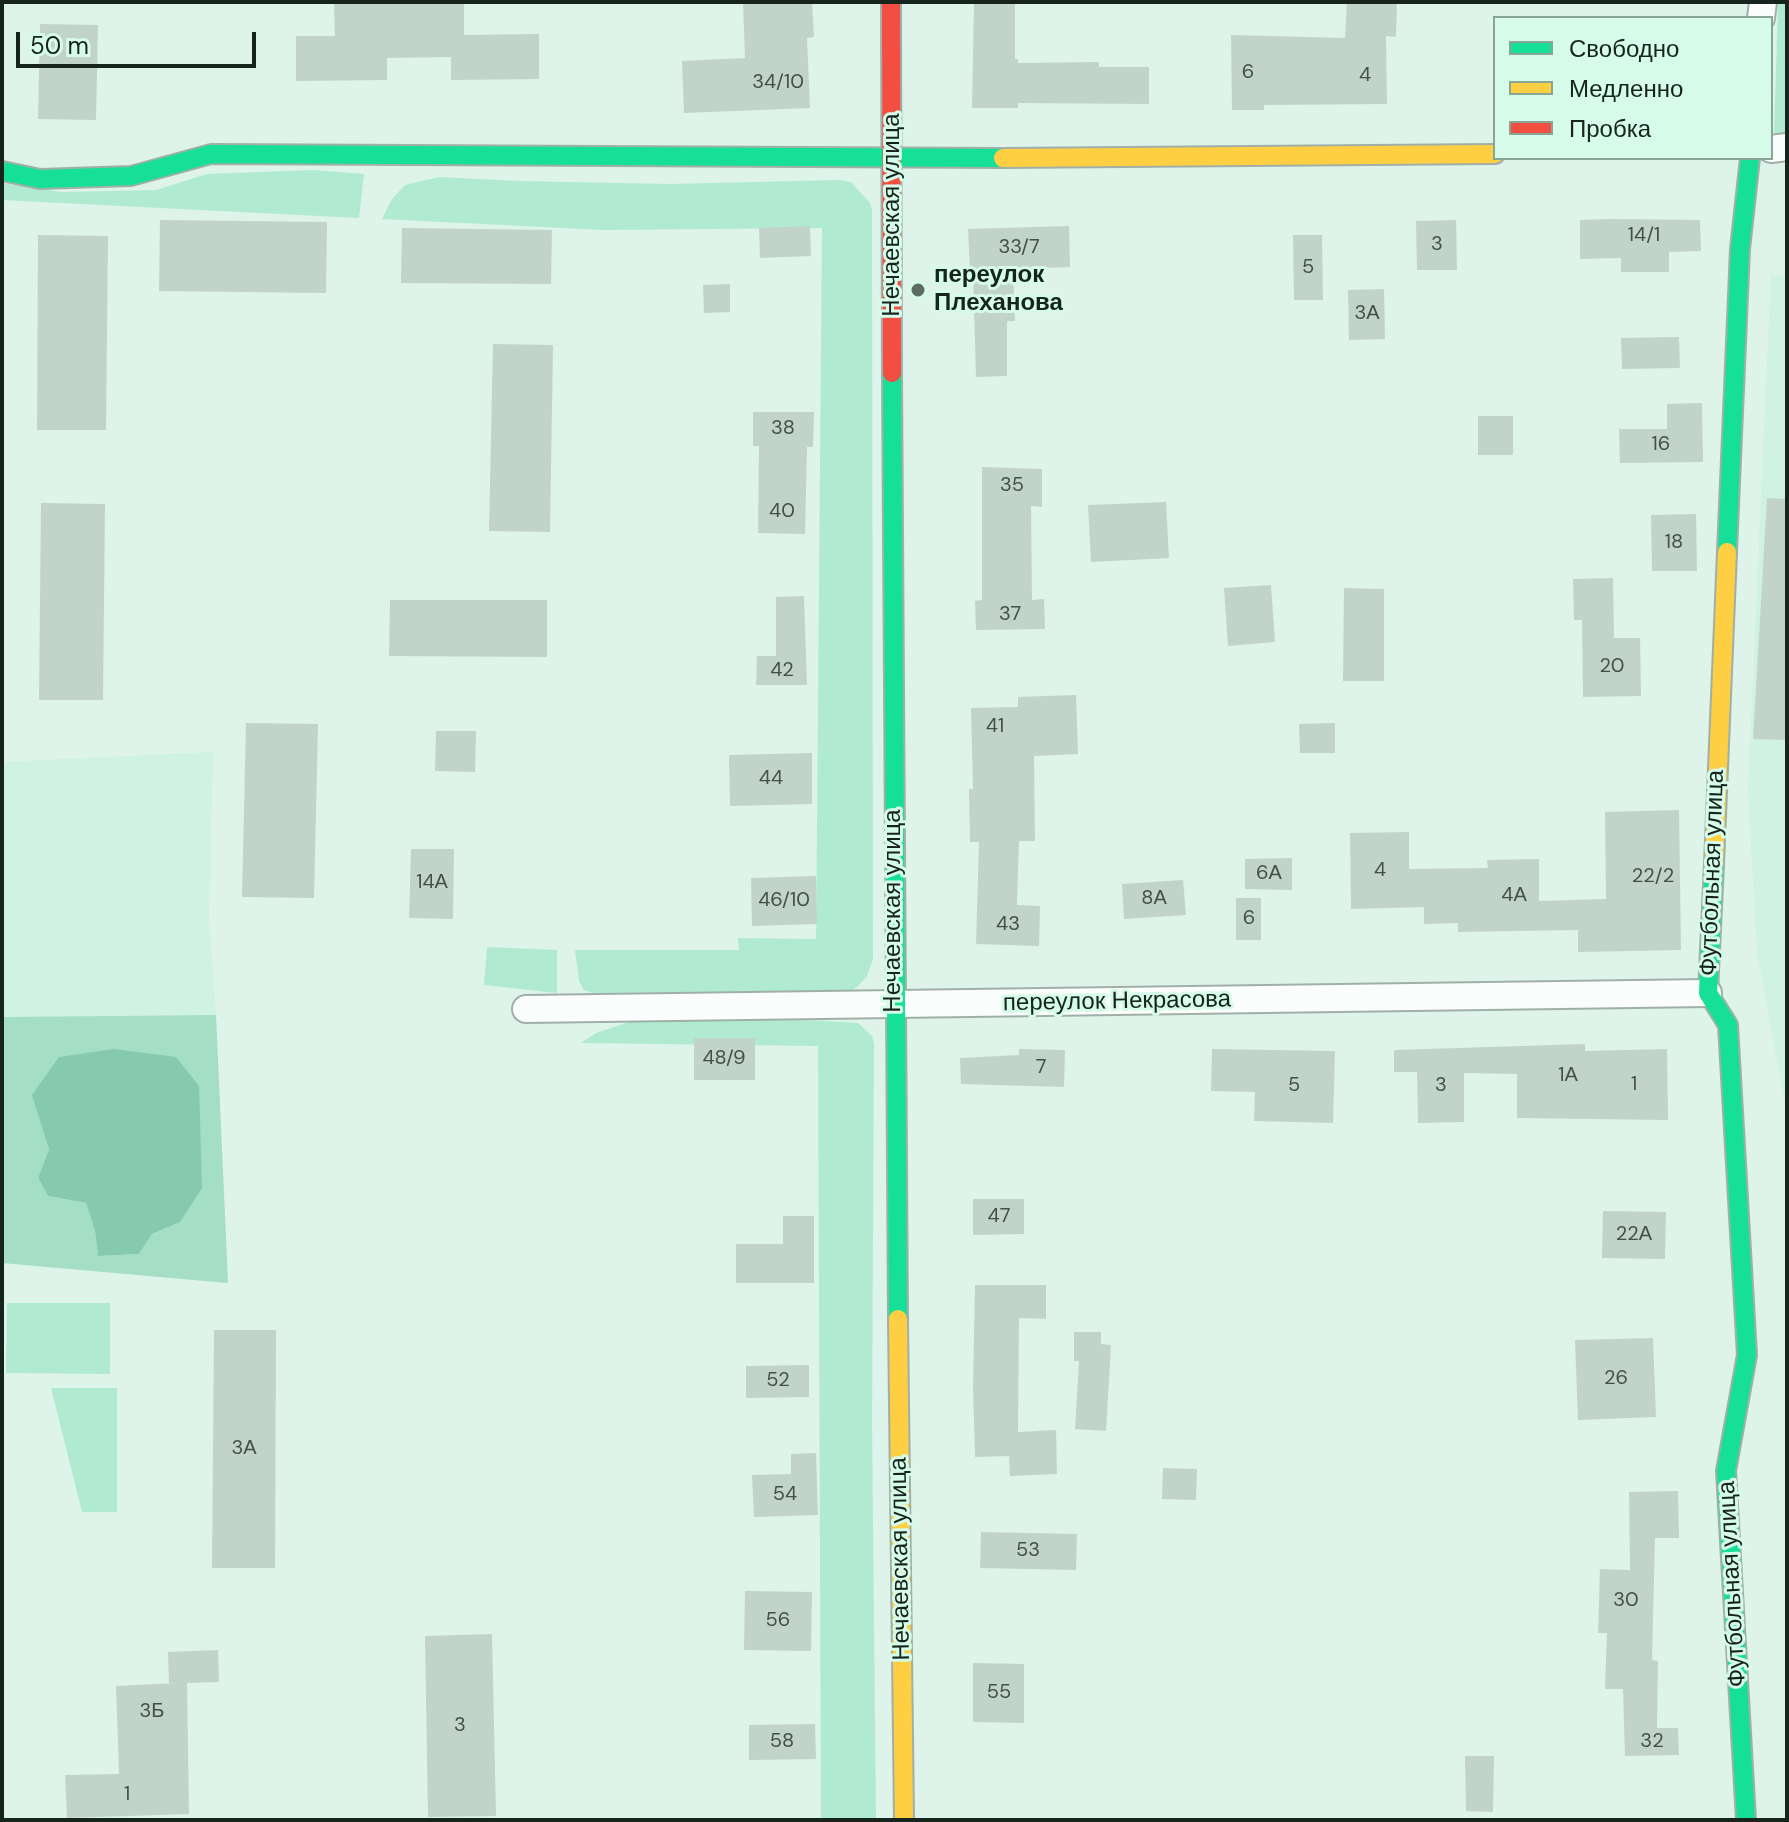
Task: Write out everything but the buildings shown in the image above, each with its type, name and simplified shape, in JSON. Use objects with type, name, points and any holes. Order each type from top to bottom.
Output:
[{"type":"street","name":"Нечаевская улица","points":[[891,2],[894,1005],[904,1820]]},
{"type":"street","points":[[2,171],[40,179],[131,176],[211,154],[893,159],[1493,154]]},
{"type":"street","name":"Футбольная улица","points":[[1746,1820],[1726,1471],[1747,1355],[1728,1025],[1708,993],[1739,264],[1750,160]]},
{"type":"street","name":"переулок Некрасова","points":[[526,1009],[1708,993]]},
{"type":"shaded area","points":[[1778,2],[1787,2],[1787,132],[1774,134]]},
{"type":"shaded area","points":[[313,170],[364,174],[359,218],[2,200],[2,183],[61,192],[156,190],[207,174]]},
{"type":"shaded area","points":[[439,177],[669,184],[840,180],[851,182],[870,203],[873,959],[867,976],[847,993],[598,995],[584,990],[579,981],[575,950],[739,950],[738,938],[816,939],[822,228],[603,230],[382,219],[392,199],[405,185]]},
{"type":"shaded area","points":[[1771,275],[1787,276],[1787,1115],[1757,951],[1748,789]]},
{"type":"shaded area","points":[[213,752],[209,919],[216,1015],[2,1017],[2,762]]},
{"type":"shaded area","points":[[487,947],[557,950],[557,993],[484,985]]},
{"type":"shaded area","points":[[216,1015],[228,1283],[2,1263],[2,1017]],"holes":[[[49,1149],[180,1222],[152,1234],[139,1254],[98,1256],[95,1231],[86,1203],[48,1196],[38,1178]]]},
{"type":"shaded area","points":[[721,1015],[858,1023],[872,1036],[874,1044],[872,1423],[876,1820],[821,1820],[818,1046],[581,1043],[596,1033],[635,1020]]},
{"type":"shaded area","points":[[114,1049],[176,1057],[199,1086],[202,1188],[180,1222],[152,1234],[139,1254],[98,1256],[95,1231],[86,1203],[48,1196],[38,1178],[49,1149],[32,1095],[59,1057]]},
{"type":"shaded area","points":[[7,1303],[110,1303],[110,1374],[6,1373]]},
{"type":"shaded area","points":[[51,1388],[117,1388],[117,1512],[82,1512]]},
{"type":"traffic: fast","points":[[2,171],[40,179],[131,176],[211,154],[1003,158]]},
{"type":"traffic: fast","points":[[1727,552],[1740,249],[1750,160]]},
{"type":"traffic: fast","points":[[892,373],[898,1319]]},
{"type":"traffic: fast","points":[[1714,864],[1708,993],[1728,1025],[1747,1355],[1726,1471],[1746,1820]]},
{"type":"traffic: slow","points":[[1003,158],[1493,154]]},
{"type":"traffic: slow","points":[[1714,864],[1727,552]]},
{"type":"traffic: slow","points":[[898,1319],[904,1820]]},
{"type":"traffic: jam","points":[[891,2],[892,373]]},
{"type":"place","name":"переулок Плеханова","points":[[918,290]]}]
